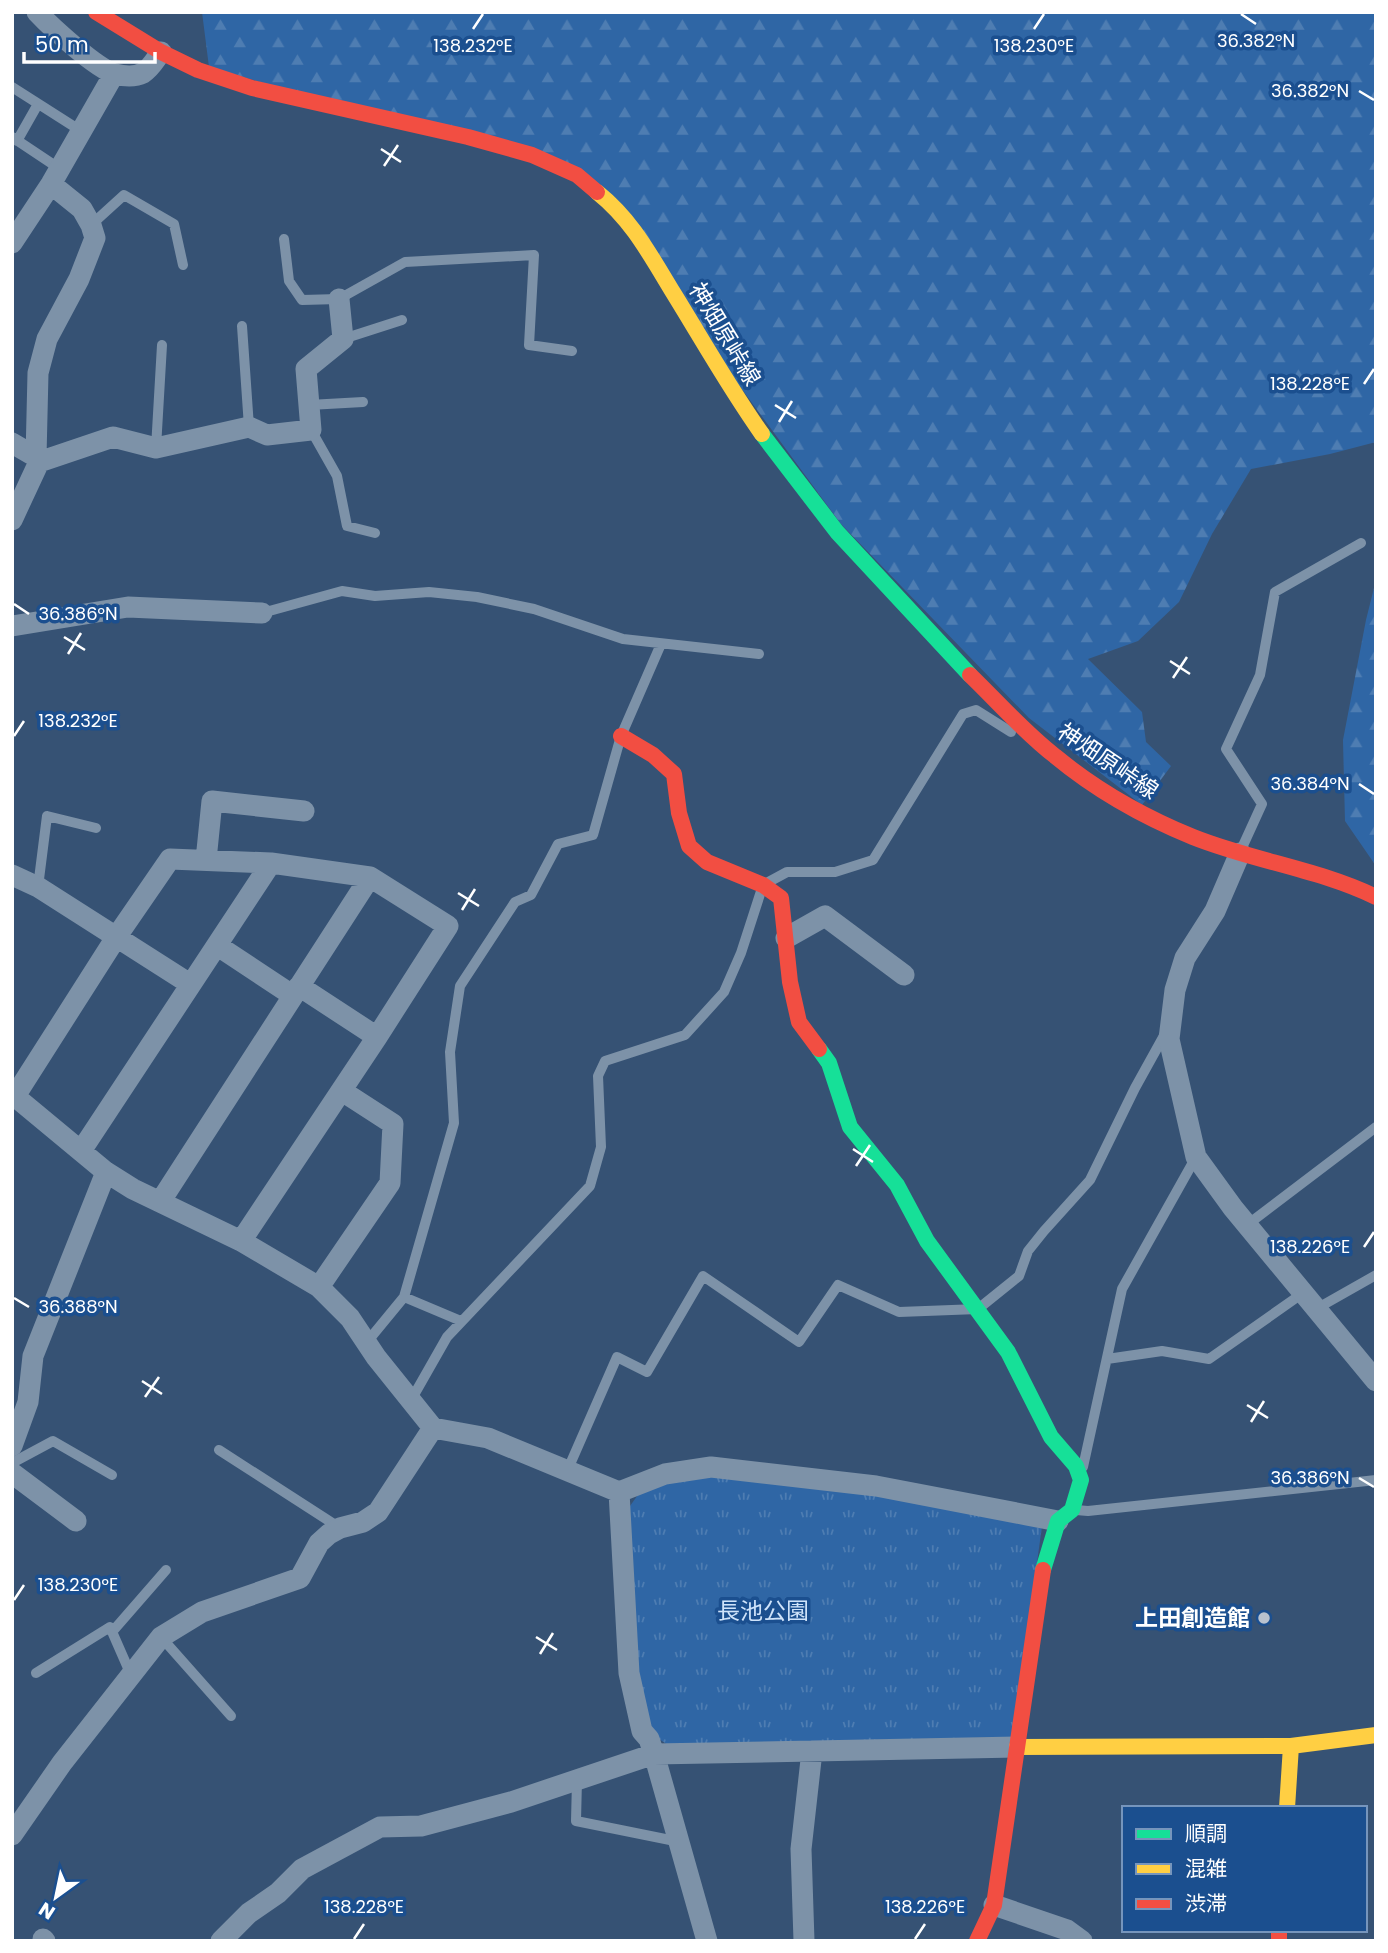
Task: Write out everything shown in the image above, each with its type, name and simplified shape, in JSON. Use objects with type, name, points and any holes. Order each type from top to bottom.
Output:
[{"type":"street","points":[[37,12],[114,74],[141,74],[151,67],[161,52]]},
{"type":"street","name":"神畑原峠線","points":[[96,12],[161,52],[198,70],[252,88],[468,137],[532,155],[577,175],[618,209],[643,243],[742,405],[837,532],[955,661],[1054,756],[1101,789],[1146,815],[1194,837],[1240,853],[1345,882],[1376,897]]},
{"type":"street","points":[[12,243],[56,176],[114,74]]},
{"type":"street","points":[[12,520],[37,459],[38,373],[47,339],[79,279],[95,238],[82,209],[56,176]]},
{"type":"street","points":[[12,443],[37,459],[113,437],[156,449],[249,427],[267,435],[311,430],[306,369],[343,339],[339,299]]},
{"type":"street","points":[[12,626],[128,607],[262,612]]},
{"type":"street","points":[[621,736],[653,755],[674,774],[679,813],[689,846],[707,862],[763,885],[781,898],[790,982],[799,1022],[829,1063],[850,1127],[897,1185],[927,1241],[1008,1352],[1051,1437],[1076,1466],[1080,1480],[1044,1564],[994,1905],[977,1941]]},
{"type":"street","points":[[206,860],[212,801],[304,811]]},
{"type":"street","points":[[1240,853],[1215,911],[1185,958],[1175,990],[1169,1026],[1169,1040],[1196,1157],[1247,1225],[1376,1381]]},
{"type":"street","points":[[241,1241],[448,926],[370,877],[271,863],[170,859],[14,1095],[106,1172],[160,1202],[241,1241],[319,1287],[350,1318],[410,1402],[433,1428],[488,1438],[619,1492],[665,1474],[711,1467],[876,1486],[1065,1515]]},
{"type":"street","points":[[81,1151],[271,863]]},
{"type":"street","points":[[12,875],[38,887],[190,984]]},
{"type":"street","points":[[160,1202],[370,877]]},
{"type":"street","points":[[786,938],[825,916],[904,975]]},
{"type":"street","points":[[218,946],[377,1037]]},
{"type":"street","points":[[319,1287],[390,1183],[393,1125],[342,1091]]},
{"type":"street","points":[[12,1446],[33,1356],[106,1172]]},
{"type":"street","points":[[12,1835],[62,1763],[161,1637],[202,1612],[300,1578],[319,1543],[340,1528],[363,1522],[378,1512],[433,1428]]},
{"type":"street","points":[[12,1473],[76,1521]]},
{"type":"street","points":[[619,1492],[628,1673],[642,1731],[649,1738],[654,1754],[707,1941]]},
{"type":"street","points":[[221,1941],[249,1913],[278,1893],[302,1869],[380,1827],[421,1826],[511,1802],[654,1754],[1017,1747],[1291,1746],[1376,1735]]},
{"type":"street","points":[[1287,1806],[1291,1746]]},
{"type":"street","points":[[804,1941],[801,1849],[812,1751]]},
{"type":"street","points":[[994,1905],[1070,1937]]},
{"type":"lane","points":[[12,87],[81,131]]},
{"type":"lane","points":[[38,104],[15,139],[56,176]]},
{"type":"lane","points":[[91,225],[124,195],[174,224],[183,265]]},
{"type":"lane","points":[[284,239],[289,281],[302,300],[339,299],[405,262],[534,255],[529,345],[572,351]]},
{"type":"lane","points":[[343,339],[402,320]]},
{"type":"lane","points":[[242,326],[249,427]]},
{"type":"lane","points":[[156,449],[162,345]]},
{"type":"lane","points":[[309,405],[363,402]]},
{"type":"lane","points":[[311,430],[337,476],[347,526],[375,533]]},
{"type":"lane","points":[[1240,853],[1262,803],[1226,749],[1260,675],[1275,592],[1361,543]]},
{"type":"lane","points":[[262,612],[342,590],[374,596],[429,592],[477,597],[534,609],[623,639],[760,654]]},
{"type":"lane","points":[[367,1342],[404,1297],[454,1123],[450,1052],[460,986],[515,902],[531,895],[558,844],[593,835],[621,736],[662,645]]},
{"type":"lane","points":[[410,1402],[446,1337],[590,1186],[601,1147],[598,1076],[605,1061],[685,1035],[724,992],[741,953],[763,885],[787,872],[835,872],[873,860],[963,714],[976,710],[1013,733],[1022,725]]},
{"type":"lane","points":[[38,887],[47,816],[96,828]]},
{"type":"lane","points":[[568,1469],[617,1357],[647,1372],[703,1276],[799,1342],[838,1285],[899,1312],[978,1309],[1019,1276],[1028,1251],[1090,1180],[1169,1026]]},
{"type":"lane","points":[[1247,1225],[1376,1127]]},
{"type":"lane","points":[[1080,1480],[1122,1289],[1196,1157]]},
{"type":"lane","points":[[1107,1359],[1162,1351],[1209,1359],[1309,1301],[1376,1275]]},
{"type":"lane","points":[[404,1297],[461,1321]]},
{"type":"lane","points":[[12,1463],[53,1441],[112,1475]]},
{"type":"lane","points":[[219,1450],[340,1528]]},
{"type":"lane","points":[[1065,1515],[1376,1480]]},
{"type":"lane","points":[[112,1632],[166,1570]]},
{"type":"lane","points":[[36,1673],[110,1627],[131,1675]]},
{"type":"lane","points":[[161,1637],[231,1716]]},
{"type":"lane","points":[[577,1780],[576,1821],[680,1842]]},
{"type":"green space","points":[[202,12],[1376,12],[1376,442],[1251,469],[1212,534],[1179,602],[1138,641],[1088,659],[1142,712],[1146,742],[1171,766],[1142,805],[1029,718],[841,524],[586,177],[209,67]]},
{"type":"green space","points":[[1376,580],[1376,866],[1345,821],[1343,740]]},
{"type":"green space","name":"長池公園","points":[[712,1473],[829,1485],[1042,1526],[1013,1737],[668,1745],[647,1731],[633,1673],[625,1513],[640,1492],[666,1480]]},
{"type":"traffic: fast","points":[[762,434],[837,532],[970,675]]},
{"type":"traffic: fast","points":[[819,1049],[829,1063],[850,1127],[897,1185],[927,1241],[1008,1352],[1051,1437],[1076,1466],[1081,1480],[1072,1510],[1058,1521],[1043,1570]]},
{"type":"traffic: slow","points":[[597,192],[621,215],[640,239],[762,434]]},
{"type":"traffic: slow","points":[[1017,1747],[1291,1746],[1376,1735]]},
{"type":"traffic: slow","points":[[1287,1806],[1291,1746]]},
{"type":"traffic: jam","points":[[96,12],[161,52],[198,70],[252,88],[468,137],[532,155],[577,175],[597,192]]},
{"type":"traffic: jam","points":[[970,675],[1055,756],[1087,780],[1139,812],[1193,837],[1331,879],[1376,897]]},
{"type":"traffic: jam","points":[[621,736],[653,755],[674,774],[679,813],[689,846],[707,862],[763,885],[781,898],[790,982],[799,1022],[819,1049]]},
{"type":"traffic: jam","points":[[977,1941],[994,1905],[1043,1570]]},
{"type":"traffic: jam","points":[[1279,1932],[1279,1941]]},
{"type":"place","name":"上田創造館","points":[[1264,1618]]}]
